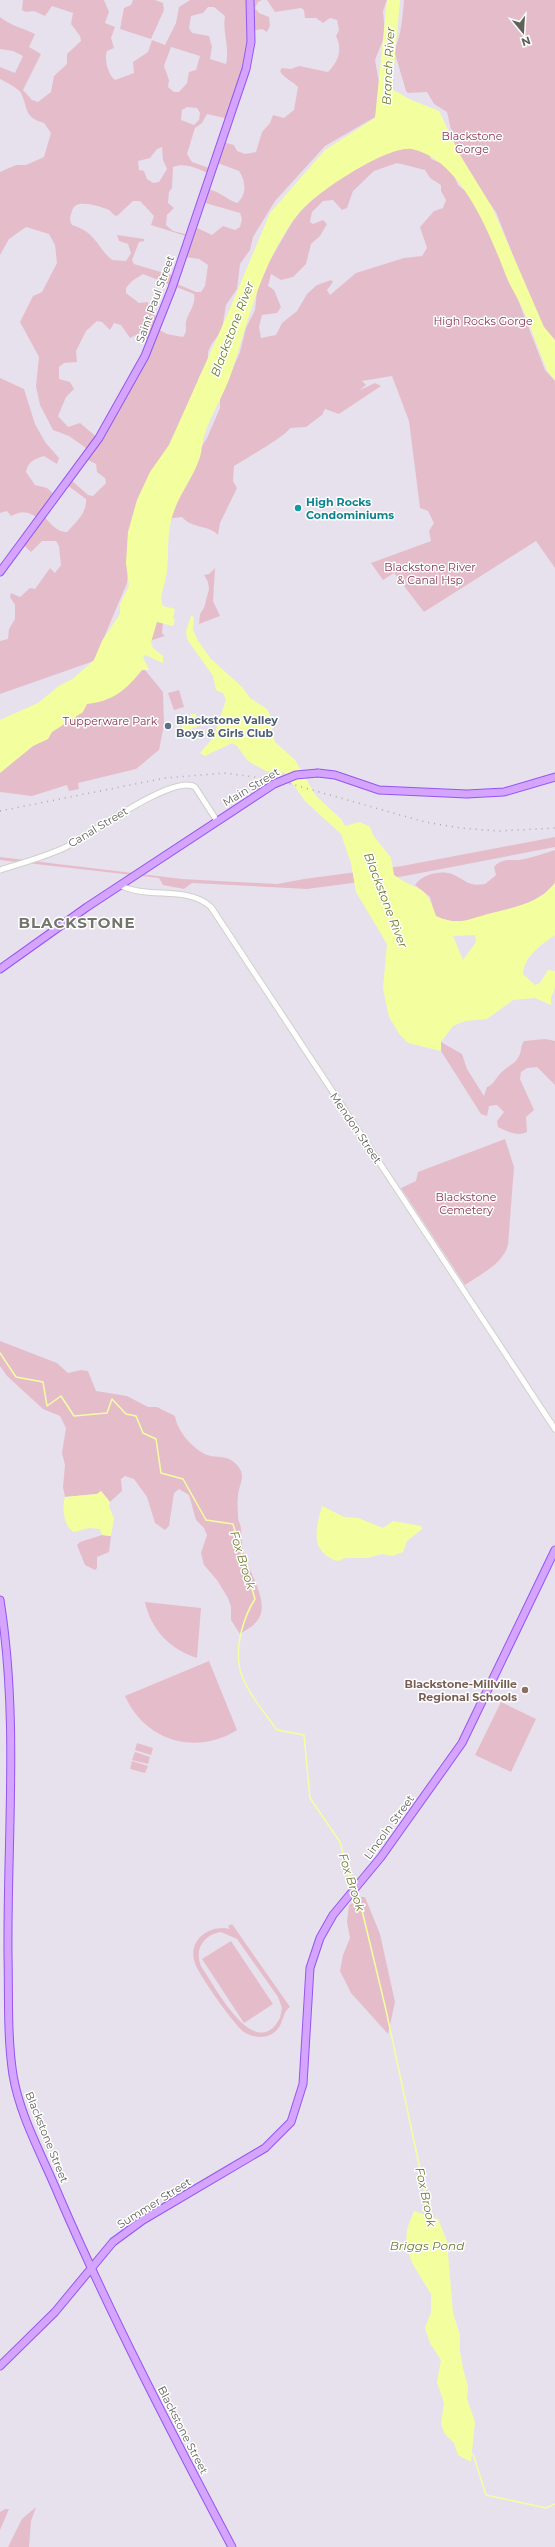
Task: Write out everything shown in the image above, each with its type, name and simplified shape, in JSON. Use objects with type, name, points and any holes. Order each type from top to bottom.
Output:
[{"type":"main road","name":"Saint Paul Street","points":[[0,572],[99,438],[154,337],[246,69],[251,42],[250,0]]},
{"type":"main road","name":"Main Street","points":[[0,969],[217,821],[274,784],[296,775],[318,773],[334,775],[379,790],[467,794],[504,792],[555,777]]},
{"type":"main road","name":"Lincoln Street","points":[[285,2128],[294,2116],[303,2084],[308,1994],[312,1959],[329,1922],[356,1888],[462,1743],[555,1550]]},
{"type":"main road","name":"Blackstone Street","points":[[0,1600],[9,1665],[12,1729],[8,1923],[13,2074],[18,2096],[30,2128],[92,2268],[163,2417],[232,2547]]},
{"type":"main road","name":"Summer Street","points":[[0,2366],[55,2312],[107,2248],[126,2232],[263,2150],[285,2128]]},
{"type":"street","name":"Canal Street","points":[[0,870],[72,844],[138,803],[174,786],[185,784],[195,787],[217,821]]},
{"type":"street","name":"Mendon Street","points":[[120,886],[131,890],[201,899],[211,907],[555,1429]]},
{"type":"green space","points":[[23,0],[104,0],[109,12],[105,23],[115,27],[111,38],[114,48],[107,51],[106,62],[110,74],[115,80],[134,73],[133,62],[148,52],[152,40],[165,45],[176,23],[179,7],[190,0],[262,0],[258,2],[255,8],[259,13],[269,17],[270,26],[267,32],[262,29],[252,31],[252,42],[229,119],[207,114],[202,123],[195,128],[187,154],[192,162],[212,169],[210,174],[196,168],[182,165],[173,167],[172,188],[169,192],[168,203],[174,208],[167,215],[166,225],[173,231],[189,235],[193,226],[212,235],[223,226],[235,230],[240,227],[242,219],[240,213],[202,202],[207,189],[215,191],[237,203],[243,196],[244,183],[239,171],[215,162],[223,142],[234,145],[237,151],[245,154],[256,152],[262,132],[270,123],[273,115],[284,118],[294,110],[298,87],[281,73],[280,71],[282,68],[291,69],[299,66],[328,72],[337,60],[338,56],[339,46],[336,36],[339,30],[337,20],[330,18],[323,23],[316,18],[305,18],[304,10],[301,8],[275,12],[267,0],[387,0],[383,11],[385,35],[375,60],[382,99],[375,117],[325,146],[275,201],[253,237],[250,250],[240,264],[237,289],[226,305],[222,330],[211,345],[208,352],[208,361],[199,377],[197,391],[165,453],[130,553],[127,583],[94,661],[0,694],[0,641],[8,639],[9,629],[15,619],[15,605],[10,597],[11,593],[20,597],[30,588],[35,589],[50,568],[55,573],[61,565],[59,546],[56,541],[42,541],[31,552],[22,544],[39,519],[32,514],[25,512],[11,516],[7,511],[0,513],[0,378],[24,389],[35,424],[45,442],[59,458],[57,464],[44,456],[38,458],[28,465],[26,472],[35,485],[47,488],[56,496],[43,516],[51,524],[60,531],[67,532],[85,509],[86,499],[67,485],[70,479],[88,495],[93,496],[106,483],[105,478],[97,472],[96,464],[86,459],[90,451],[69,436],[53,430],[40,405],[36,386],[39,357],[20,322],[33,296],[42,292],[57,263],[55,245],[49,234],[26,227],[9,239],[0,255],[0,172],[16,165],[26,165],[44,157],[51,133],[44,123],[37,121],[30,115],[21,93],[12,85],[0,79],[0,67],[15,73],[23,56],[13,51],[0,49],[0,17],[13,25],[35,34],[29,47],[41,54],[23,90],[32,100],[38,102],[51,92],[54,76],[67,64],[67,54],[81,41],[80,36],[71,24],[73,13],[52,6],[45,16],[34,11],[26,12],[22,10]],"holes":[[[208,7],[214,7],[225,16],[224,27],[227,51],[226,64],[210,59],[212,47],[209,36],[192,33],[189,28],[191,16],[203,13]],[[171,47],[200,56],[196,70],[189,72],[187,83],[179,92],[174,92],[168,87],[169,80],[164,66]],[[187,107],[197,108],[200,113],[199,120],[194,125],[181,120],[182,110]],[[162,147],[163,160],[167,169],[159,182],[153,183],[147,179],[144,171],[139,170],[138,161],[150,158],[157,149]],[[133,201],[140,201],[154,216],[151,225],[189,237],[185,257],[199,259],[208,265],[205,286],[201,292],[196,292],[175,283],[174,276],[134,264],[132,260],[139,242],[144,241],[144,239],[117,235],[119,241],[128,244],[131,253],[126,261],[112,260],[91,235],[86,231],[72,225],[70,220],[74,207],[82,204],[107,209],[117,216]],[[143,274],[194,294],[194,302],[187,318],[185,335],[183,337],[167,334],[158,329],[161,319],[149,312],[148,302],[139,303],[126,293],[126,288],[132,281]],[[97,321],[102,322],[110,330],[114,323],[121,325],[130,338],[138,334],[152,340],[99,439],[80,423],[68,427],[58,416],[66,397],[74,389],[70,382],[59,379],[59,367],[64,363],[77,362],[76,351],[86,331]]]},
{"type":"green space","points":[[133,0],[155,0],[163,3],[164,10],[151,39],[120,29],[124,8],[131,5]]},
{"type":"green space","name":"Blackstone Gorge","points":[[404,0],[555,0],[555,363],[496,212],[480,191],[455,147],[447,112],[434,104],[427,92],[408,93],[406,91],[394,50],[400,32]]},
{"type":"green space","points":[[406,145],[429,154],[431,159],[443,164],[452,171],[458,185],[469,194],[495,240],[545,370],[555,381],[555,568],[536,541],[424,612],[394,573],[383,580],[371,563],[431,541],[429,531],[434,523],[428,511],[420,508],[409,421],[392,376],[362,381],[366,385],[360,390],[375,383],[381,386],[339,414],[325,409],[322,415],[306,427],[290,428],[273,442],[234,466],[233,481],[237,488],[220,523],[218,535],[209,529],[186,521],[182,517],[173,518],[164,527],[174,492],[207,438],[220,408],[220,398],[240,352],[246,328],[255,310],[257,291],[268,264],[295,217],[312,200],[335,181],[372,158]],"holes":[[[397,163],[425,170],[430,178],[441,185],[441,191],[446,200],[443,208],[434,211],[420,227],[427,248],[422,256],[404,258],[356,273],[330,295],[327,290],[333,282],[331,280],[317,285],[307,294],[297,311],[282,323],[276,335],[261,338],[259,327],[262,315],[277,313],[281,307],[274,290],[268,286],[271,274],[281,280],[293,277],[306,264],[311,244],[320,236],[327,224],[323,220],[313,224],[310,222],[312,212],[323,201],[333,200],[342,210],[347,208],[353,191],[374,171]]]},
{"type":"green space","points":[[215,568],[213,601],[220,616],[199,624],[200,614],[204,608],[209,589],[208,582],[204,575],[209,574]]},
{"type":"green space","points":[[154,621],[163,622],[162,633],[165,636],[143,643]]},
{"type":"green space","name":"Tupperware Park","points":[[127,662],[145,670],[163,692],[164,725],[159,750],[136,769],[78,783],[79,789],[69,791],[67,785],[32,796],[0,792],[0,738]]},
{"type":"green space","points":[[179,690],[184,707],[174,710],[168,693]]},
{"type":"green space","points":[[555,837],[555,847],[405,876],[307,889],[192,883],[184,889],[163,885],[159,878],[0,860],[0,857],[182,879],[277,884],[402,866]]},
{"type":"green space","points":[[555,850],[555,883],[544,894],[529,903],[469,921],[446,921],[435,916],[430,897],[415,885],[422,878],[443,872],[452,874],[471,884],[485,884],[496,875],[494,867],[505,860],[520,860]]},
{"type":"green space","points":[[545,1039],[555,1041],[555,1085],[537,1067],[527,1068],[521,1072],[520,1079],[534,1110],[526,1117],[527,1132],[520,1134],[512,1133],[498,1127],[497,1121],[504,1112],[497,1105],[489,1106],[487,1116],[481,1114],[441,1051],[441,1042],[462,1054],[467,1069],[484,1096],[487,1087],[492,1084],[505,1069],[517,1059],[524,1041]]},
{"type":"green space","name":"Blackstone Cemetery","points":[[505,1139],[514,1167],[508,1245],[501,1258],[491,1268],[465,1285],[401,1188],[416,1181],[418,1172]]},
{"type":"green space","points":[[0,1341],[57,1363],[68,1373],[81,1370],[88,1371],[96,1391],[127,1396],[148,1407],[157,1407],[175,1416],[176,1422],[182,1433],[196,1448],[207,1455],[232,1460],[239,1467],[242,1479],[238,1499],[238,1520],[241,1528],[243,1550],[259,1592],[262,1608],[260,1616],[254,1624],[240,1634],[231,1620],[231,1607],[228,1598],[217,1580],[204,1565],[201,1553],[207,1535],[204,1528],[196,1520],[189,1495],[179,1489],[174,1493],[169,1526],[165,1530],[155,1523],[147,1497],[134,1479],[125,1476],[121,1479],[122,1491],[110,1502],[101,1491],[97,1494],[65,1497],[63,1487],[65,1465],[62,1453],[66,1428],[60,1416],[43,1409],[7,1376],[0,1366]]},
{"type":"green space","points":[[102,1535],[111,1536],[109,1552],[97,1557],[97,1568],[95,1570],[85,1565],[77,1545],[80,1542]]},
{"type":"green space","points":[[145,1602],[201,1608],[197,1658],[178,1649],[163,1637],[152,1621]]},
{"type":"green space","points":[[209,1661],[237,1730],[221,1738],[205,1742],[189,1743],[173,1740],[158,1733],[145,1724],[134,1711],[125,1696]]},
{"type":"green space","points":[[501,1702],[536,1719],[511,1772],[475,1755]]},
{"type":"green space","points":[[137,1743],[153,1748],[151,1755],[135,1750]]},
{"type":"green space","points":[[135,1752],[150,1757],[148,1764],[132,1760]]},
{"type":"green space","points":[[132,1761],[148,1766],[145,1773],[130,1769]]},
{"type":"green space","points":[[362,1897],[365,1897],[380,1934],[395,2002],[388,2034],[351,1993],[340,1971],[343,1955],[350,1938],[347,1922],[349,1905]]},
{"type":"green space","points":[[232,1924],[290,2007],[285,2013],[277,2030],[267,2036],[253,2036],[247,2034],[239,2028],[209,1988],[195,1963],[193,1955],[197,1941],[208,1932],[215,1929],[230,1929],[228,1926]],"holes":[[[221,1932],[237,1939],[278,1997],[282,2008],[280,2018],[270,2030],[259,2032],[247,2027],[236,2017],[215,1989],[201,1966],[199,1954],[205,1939],[215,1933]]]},
{"type":"green space","points":[[231,1941],[273,2004],[244,2023],[202,1959]]},
{"type":"green space","points":[[36,2507],[31,2521],[29,2547],[8,2547],[22,2519]]},
{"type":"green space","points":[[5,2509],[9,2509],[0,2530],[0,2512]]},
{"type":"water","points":[[387,0],[400,0],[392,89],[409,99],[439,111],[460,155],[492,207],[544,327],[555,340],[555,380],[548,372],[524,311],[508,281],[483,221],[460,183],[446,168],[430,156],[412,149],[401,150],[387,154],[370,162],[319,194],[299,213],[287,230],[267,268],[252,307],[230,377],[207,427],[197,465],[173,513],[168,544],[166,575],[161,600],[163,606],[175,609],[173,618],[175,619],[173,626],[157,622],[151,642],[153,648],[163,656],[163,663],[145,655],[143,657],[149,670],[142,670],[124,689],[112,697],[87,704],[83,712],[52,732],[48,739],[33,746],[0,773],[0,720],[38,703],[59,686],[74,678],[94,660],[102,641],[120,614],[120,604],[129,586],[126,563],[128,532],[137,500],[150,472],[169,445],[229,311],[270,213],[325,150],[375,118]]},
{"type":"water","name":"Blackstone River","points":[[191,616],[194,617],[193,630],[198,641],[211,659],[242,687],[250,698],[267,709],[273,723],[272,732],[275,742],[295,760],[316,796],[341,819],[345,826],[360,822],[370,827],[373,835],[391,858],[394,875],[424,892],[432,905],[436,916],[452,921],[458,921],[509,909],[535,900],[549,890],[555,883],[555,935],[530,956],[526,962],[523,974],[535,985],[540,983],[548,970],[555,971],[555,988],[551,998],[551,1005],[535,998],[513,1000],[487,1019],[465,1021],[453,1026],[441,1042],[441,1051],[408,1043],[400,1035],[389,1017],[383,988],[387,944],[356,892],[351,863],[341,834],[305,801],[285,773],[266,771],[248,761],[237,746],[232,743],[205,756],[200,753],[213,738],[226,700],[223,693],[216,690],[213,676],[187,639],[186,631]],"holes":[[[475,935],[476,942],[463,960],[453,936]]]},
{"type":"water","points":[[191,714],[196,714],[197,727],[192,728],[186,735],[182,733],[182,722],[189,721]]},
{"type":"water","points":[[101,1491],[110,1502],[109,1507],[114,1518],[111,1536],[102,1535],[100,1529],[89,1528],[74,1532],[70,1529],[64,1516],[65,1497],[97,1494]]},
{"type":"water","points":[[322,1506],[344,1517],[358,1518],[383,1528],[393,1521],[421,1526],[422,1529],[407,1541],[403,1552],[392,1556],[382,1554],[367,1558],[346,1558],[337,1561],[328,1557],[318,1545],[317,1530]]},
{"type":"water","name":"Briggs Pond","points":[[414,2211],[438,2219],[447,2241],[453,2313],[460,2335],[460,2359],[468,2386],[467,2399],[475,2422],[471,2462],[458,2455],[454,2443],[445,2434],[441,2424],[444,2403],[437,2382],[441,2360],[430,2343],[425,2328],[431,2312],[431,2294],[412,2263],[406,2244],[407,2229]]},
{"type":"waterway","name":"Fox Brook","points":[[0,1353],[16,1377],[43,1382],[47,1406],[61,1396],[74,1416],[107,1413],[112,1399],[126,1414],[136,1416],[143,1433],[156,1439],[161,1473],[183,1479],[206,1520],[233,1524],[255,1599],[247,1613],[240,1639],[238,1656],[241,1672],[248,1689],[277,1730],[304,1735],[310,1798],[340,1842],[352,1888]]},
{"type":"waterway","name":"Fox Brook","points":[[355,1893],[360,1902],[386,2010],[430,2216]]},
{"type":"waterway","name":"Fox Brook","points":[[459,2351],[462,2367]]},
{"type":"waterway","name":"Fox Brook","points":[[473,2454],[486,2495],[546,2508],[555,2504]]},
{"type":"railway","points":[[0,811],[165,778],[224,773],[277,780],[425,822],[461,828],[499,831],[555,828]]},
{"type":"place","name":"High Rocks Condominiums","points":[[298,508]]},
{"type":"place","name":"Blackstone Valley Boys & Girls Club","points":[[168,726]]},
{"type":"place","name":"Blackstone-Millville Regional Schools","points":[[525,1690]]},
{"type":"district","name":"BLACKSTONE","points":[[77,922]]},
{"type":"water label","name":"Branch River","points":[[388,66]]},
{"type":"park label","name":"High Rocks Gorge","points":[[483,321]]},
{"type":"park label","name":"Blackstone River & Canal Hsp","points":[[430,573]]}]
